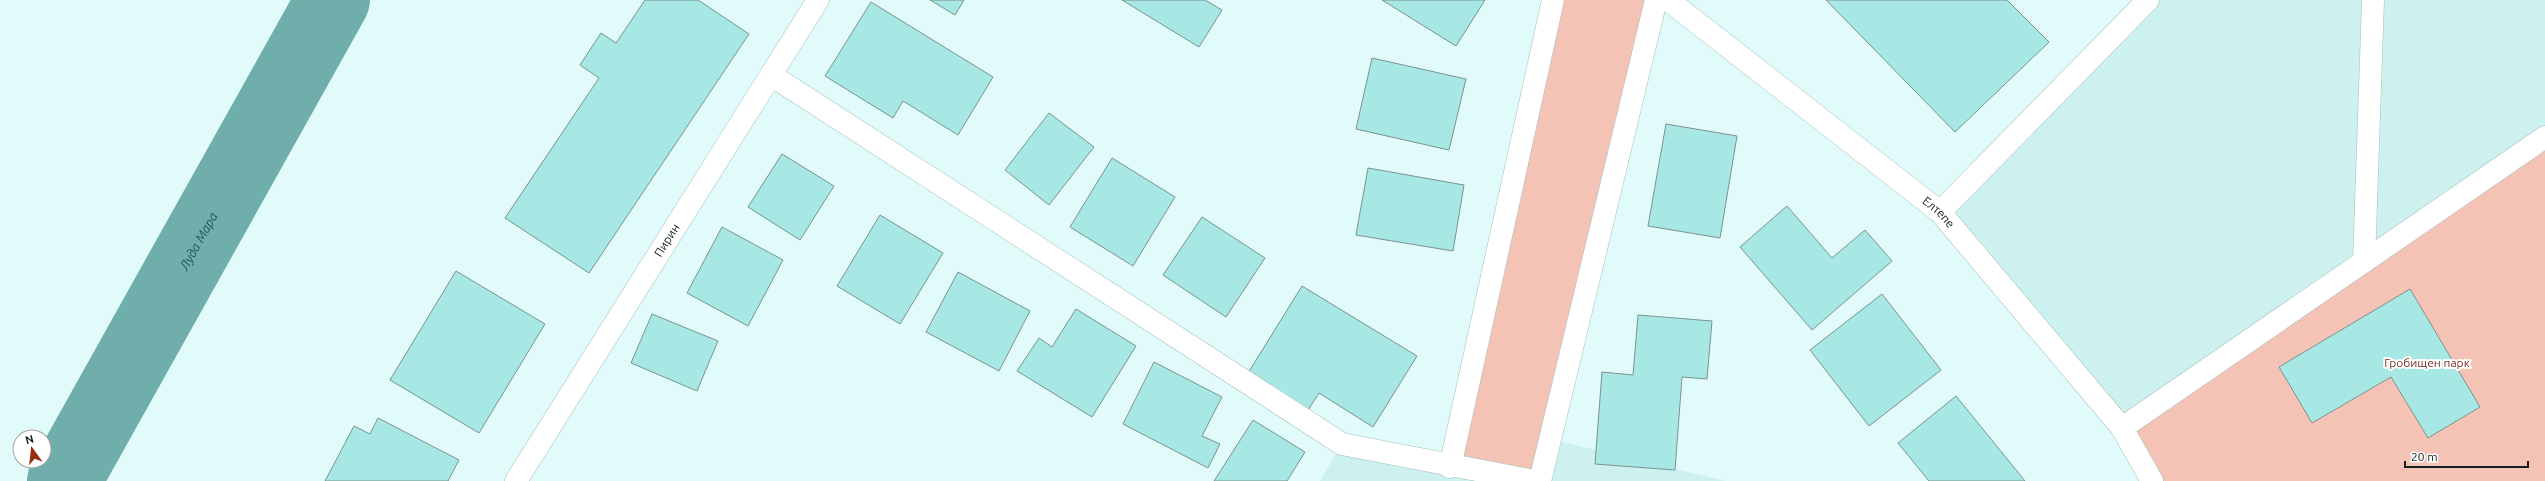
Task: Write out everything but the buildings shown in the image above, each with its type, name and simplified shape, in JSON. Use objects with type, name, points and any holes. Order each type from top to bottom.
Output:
[{"type":"street","name":"Пирин","points":[[516,481],[818,0]]},
{"type":"street","points":[[1450,467],[1553,0]]},
{"type":"street","points":[[1540,481],[1656,0]]},
{"type":"street","name":"Елтепе","points":[[1668,0],[1940,212],[2122,428],[2152,481]]},
{"type":"street","points":[[1940,212],[2148,0]]},
{"type":"street","points":[[2364,262],[2373,0]]},
{"type":"street","points":[[771,75],[1342,444],[1450,467],[1534,481]]},
{"type":"street","points":[[2122,428],[2545,137]]},
{"type":"shaded area","points":[[2148,0],[2545,0],[2545,137],[2122,428],[1940,212]]},
{"type":"shaded area","points":[[1549,439],[1726,481],[1540,481]]},
{"type":"shaded area","points":[[1342,444],[1534,481],[1320,481]]},
{"type":"green space","points":[[1553,0],[1656,0],[1540,481],[1450,467]]},
{"type":"green space","name":"Гробищен парк","points":[[2545,137],[2545,481],[2152,481],[2122,428]]},
{"type":"waterway","name":"Луда Мара","points":[[64,481],[333,0]]}]
